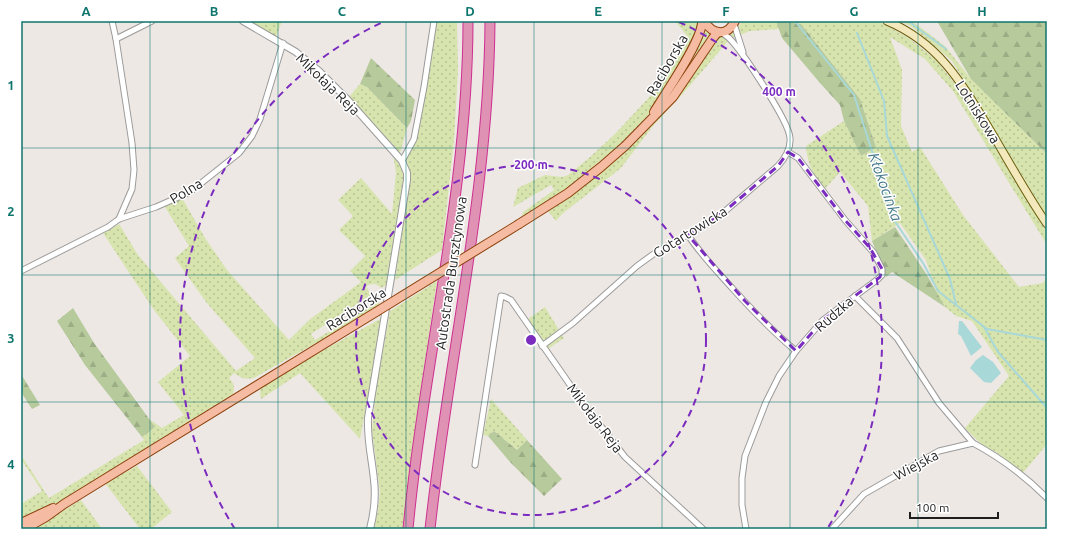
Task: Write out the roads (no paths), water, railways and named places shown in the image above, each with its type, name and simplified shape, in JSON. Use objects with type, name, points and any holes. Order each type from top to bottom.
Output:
[{"type":"highway","name":"Autostrada Bursztynowa","points":[[408,529],[460,160],[468,58],[468,21]]},
{"type":"highway","name":"Autostrada Bursztynowa","points":[[430,529],[441,439],[481,164],[490,57],[490,21]]},
{"type":"main road","points":[[703,21],[712,30],[720,32],[729,29],[734,23]]},
{"type":"main road","name":"Raciborska","points":[[649,120],[683,65],[702,30],[703,21]]},
{"type":"main road","name":"Lotniskowa","points":[[887,21],[906,30],[923,41],[948,66],[969,96],[1047,224]]},
{"type":"main road","name":"Raciborska","points":[[25,529],[559,199],[593,174],[625,146],[673,96],[713,38],[720,32]]},
{"type":"main road","name":"Raciborska","points":[[21,523],[64,504]]},
{"type":"street","points":[[112,21],[132,143],[134,170],[132,189],[119,219]]},
{"type":"street","points":[[116,39],[152,21]]},
{"type":"street","name":"Mikołaja Reja","points":[[243,21],[283,43],[307,61],[336,87],[402,161]]},
{"type":"street","points":[[370,529],[375,494],[368,445],[368,418],[407,180],[402,161],[414,138],[424,87],[434,21]]},
{"type":"street","points":[[734,23],[744,57]]},
{"type":"street","points":[[720,32],[728,37],[744,57],[785,123],[790,138],[788,152]]},
{"type":"street","name":"Polna","points":[[21,271],[108,227],[119,219],[156,207],[190,192],[240,153],[252,136],[260,119],[283,43]]},
{"type":"street","name":"Gotartowicka","points":[[542,346],[569,326],[642,262],[708,223],[725,211],[778,166],[788,152]]},
{"type":"street","name":"Rudzka","points":[[746,529],[742,500],[742,478],[745,456],[766,402],[779,376],[796,351],[823,320],[880,277],[882,270],[878,259],[870,248],[845,220],[798,158],[788,152]]},
{"type":"street","points":[[688,235],[702,254],[734,290],[776,334],[796,351]]},
{"type":"street","name":"Mikołaja Reja","points":[[475,465],[501,296],[511,300],[582,402],[625,457],[703,529]]},
{"type":"street","points":[[855,296],[897,338],[939,403],[973,443],[996,455],[1031,482],[1047,498]]},
{"type":"street","name":"Wiejska","points":[[832,529],[864,494],[939,451],[973,443]]},
{"type":"water","points":[[959,321],[962,321],[982,347],[971,356],[961,336],[958,334]]},
{"type":"water","points":[[983,355],[993,362],[1001,373],[991,383],[984,382],[970,368],[976,360]]},
{"type":"waterway","name":"Kłokocinka","points":[[795,21],[854,95],[894,220],[923,263],[938,291],[987,329],[1047,340]]},
{"type":"waterway","points":[[908,21],[946,49]]},
{"type":"waterway","points":[[857,33],[884,101],[887,136],[950,279],[956,304]]},
{"type":"waterway","points":[[984,327],[998,352],[1047,408]]}]
